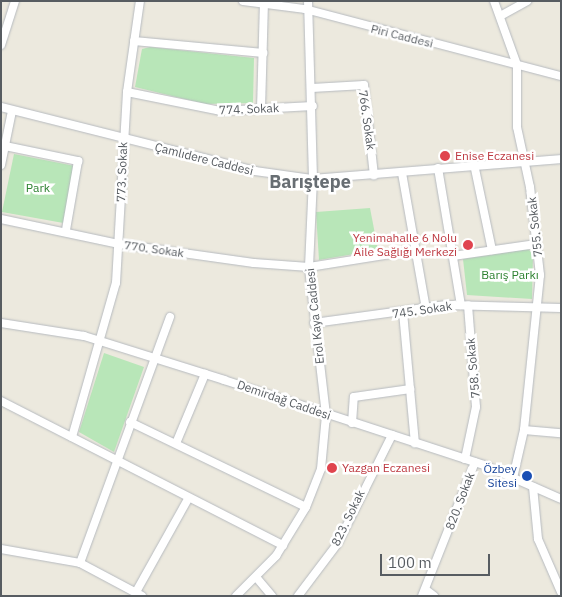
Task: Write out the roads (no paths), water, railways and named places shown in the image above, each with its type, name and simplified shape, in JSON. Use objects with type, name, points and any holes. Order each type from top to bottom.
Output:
[{"type":"street","points":[[1,46],[16,1]]},
{"type":"street","name":"773. Sokak","points":[[72,437],[98,340],[116,283],[127,92],[140,1]]},
{"type":"street","name":"Piri Caddesi","points":[[243,1],[307,5],[561,76]]},
{"type":"street","points":[[494,1],[502,15],[517,65]]},
{"type":"street","points":[[502,15],[527,1]]},
{"type":"street","points":[[261,109],[264,2]]},
{"type":"street","name":"Erol Kaya Caddesi","points":[[236,596],[256,577],[283,545],[306,507],[321,468],[326,415],[309,267],[313,179],[313,106],[307,5]]},
{"type":"street","points":[[134,42],[263,53]]},
{"type":"street","name":"755. Sokak","points":[[513,478],[524,430],[538,306],[536,244],[514,100],[517,65]]},
{"type":"street","name":"766. Sokak","points":[[312,88],[364,85],[374,175]]},
{"type":"street","name":"774. Sokak","points":[[127,92],[220,111],[313,106]]},
{"type":"street","name":"Çamlıdere Caddesi","points":[[1,108],[255,171],[313,179],[402,173],[522,159],[561,159]]},
{"type":"street","points":[[1,164],[12,111]]},
{"type":"street","points":[[5,146],[78,161],[66,230]]},
{"type":"street","points":[[474,164],[492,250]]},
{"type":"street","name":"758. Sokak","points":[[438,168],[453,256],[464,305],[476,407],[465,459]]},
{"type":"street","points":[[402,173],[426,309]]},
{"type":"street","name":"770. Sokak","points":[[1,219],[66,230],[119,244],[309,267],[416,250]]},
{"type":"street","points":[[453,256],[536,244]]},
{"type":"street","name":"745. Sokak","points":[[314,323],[464,305],[561,308]]},
{"type":"street","points":[[403,312],[415,443]]},
{"type":"street","points":[[80,564],[130,422],[170,317]]},
{"type":"street","name":"Demirdağ Caddesi","points":[[1,323],[98,340],[475,462],[561,499]]},
{"type":"street","points":[[177,442],[205,374]]},
{"type":"street","points":[[352,422],[354,397],[410,389]]},
{"type":"street","points":[[1,401],[188,499],[283,545]]},
{"type":"street","points":[[130,422],[177,442],[306,507]]},
{"type":"street","points":[[524,430],[561,433]]},
{"type":"street","name":"823. Sokak","points":[[298,596],[338,543],[392,435]]},
{"type":"street","name":"820. Sokak","points":[[424,593],[475,462]]},
{"type":"street","points":[[533,487],[538,539],[561,592]]},
{"type":"street","points":[[1,549],[80,564],[139,594],[188,499]]},
{"type":"street","points":[[256,577],[272,596]]},
{"type":"street","points":[[424,593],[434,596]]},
{"type":"place","name":"Enise Eczanesi","points":[[445,156]]},
{"type":"place","name":"Yenimahalle 6 Nolu Aile Sağlığı Merkezi","points":[[468,245]]},
{"type":"place","name":"Yazgan Eczanesi","points":[[332,468]]},
{"type":"place","name":"Özbey Sitesi","points":[[527,476]]},
{"type":"district","name":"Barıştepe","points":[[310,182]]},
{"type":"park label","name":"Park","points":[[38,188]]},
{"type":"park label","name":"Barış Parkı","points":[[510,275]]}]
